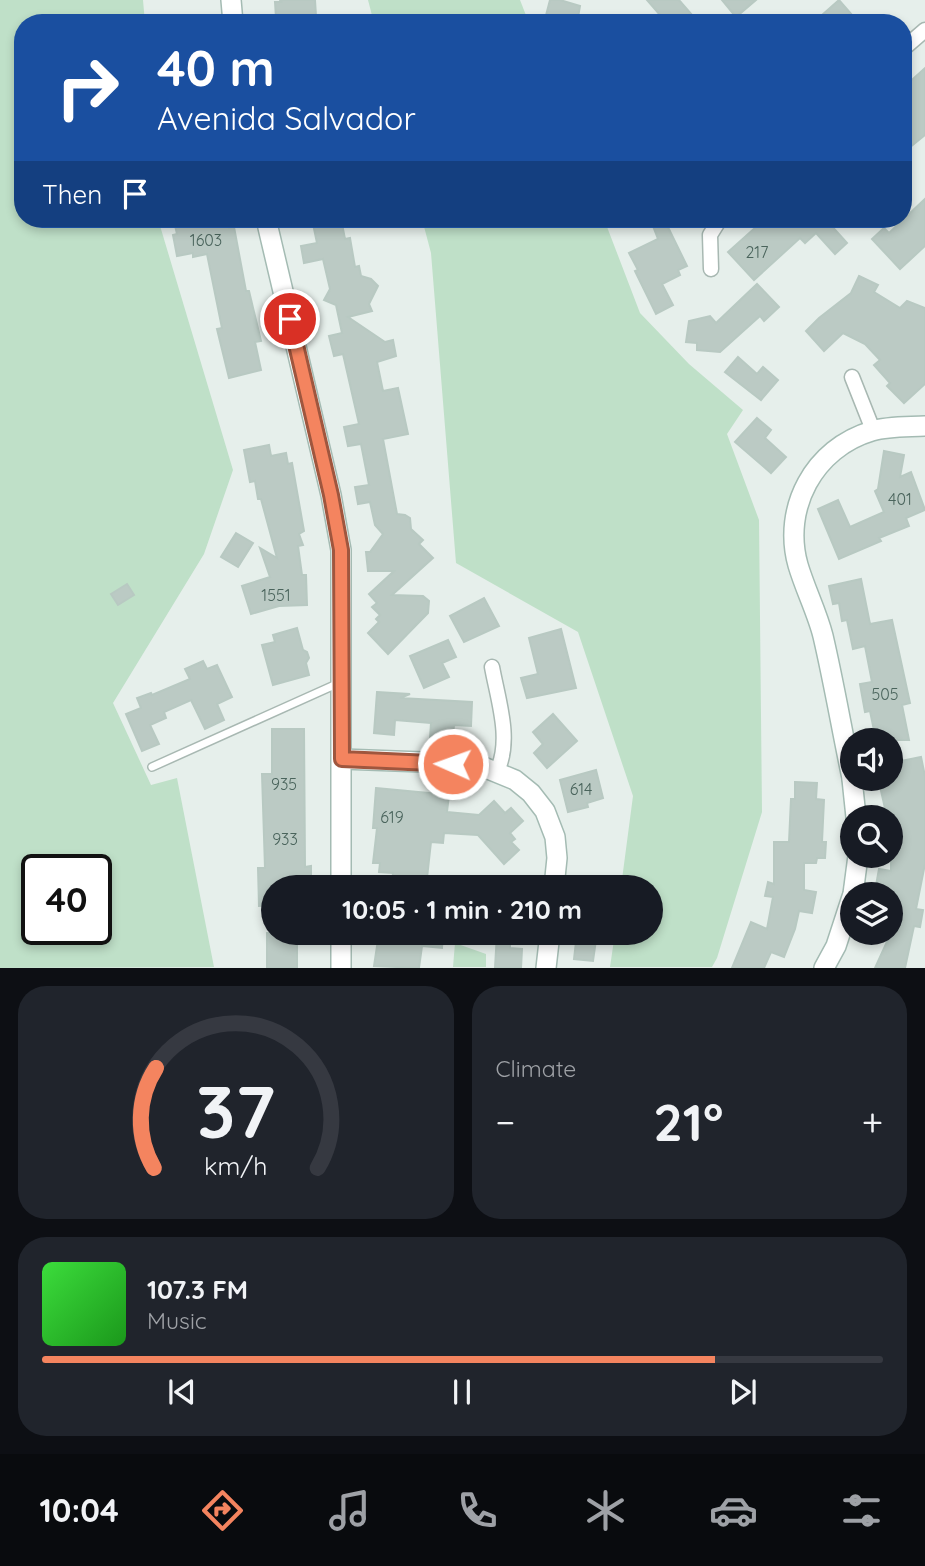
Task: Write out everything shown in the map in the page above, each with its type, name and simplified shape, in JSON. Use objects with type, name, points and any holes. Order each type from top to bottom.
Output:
[{"type":"street","points":[[268,228],[331,495],[341,550],[341,875]]},
{"type":"street","points":[[711,269],[709,235],[714,228]]},
{"type":"street","points":[[852,377],[873,430]]},
{"type":"street","points":[[842,728],[822,633],[798,564],[793,533],[799,498],[821,461],[844,442],[873,430],[925,426]]},
{"type":"street","points":[[492,667],[504,732],[503,758],[497,771]]},
{"type":"street","points":[[342,759],[475,764],[516,780],[545,811],[555,837],[555,875]]},
{"type":"street","points":[[824,968],[840,934]]},
{"type":"street","points":[[341,945],[341,968]]},
{"type":"street","points":[[547,968],[549,945]]},
{"type":"lane","points":[[152,767],[343,681]]},
{"type":"green space","points":[[0,0],[143,0],[144,14],[14,14],[14,228],[161,228],[233,470],[204,554],[113,703],[151,785],[177,778],[214,967],[0,968]]},
{"type":"green space","points":[[368,0],[520,0],[525,14],[372,14]]},
{"type":"green space","points":[[424,228],[607,228],[640,313],[689,364],[743,410],[727,434],[759,520],[762,812],[712,967],[610,967],[613,945],[663,945],[663,875],[623,875],[633,796],[578,632],[456,563],[431,253]]},
{"type":"green space","points":[[455,945],[486,954],[486,967],[453,967]]},
{"type":"building","points":[[280,0],[315,0],[316,14],[276,14],[275,2],[281,2]]},
{"type":"building","points":[[550,0],[580,6],[579,14],[546,14]]},
{"type":"building","points":[[647,0],[679,0],[691,14],[659,14]]},
{"type":"building","points":[[722,0],[756,0],[740,14],[734,14]]},
{"type":"building","points":[[839,0],[851,14],[823,14]]},
{"type":"building","points":[[925,68],[925,135],[912,146],[912,80]]},
{"type":"building","points":[[925,199],[925,246],[900,269],[872,239],[884,228],[889,233],[894,228],[912,228],[912,211]]},
{"type":"building","points":[[176,228],[234,228],[246,291],[249,291],[261,341],[255,342],[261,370],[229,378],[217,329],[222,328],[207,254],[177,256],[173,235],[177,234]]},
{"type":"building","points":[[314,228],[343,228],[345,239],[350,238],[355,267],[359,266],[361,276],[371,279],[378,286],[369,304],[372,311],[348,317],[385,342],[393,340],[396,356],[377,362],[383,391],[398,388],[408,434],[383,439],[397,514],[410,518],[411,529],[423,540],[419,544],[433,558],[392,595],[423,596],[429,601],[428,613],[388,654],[368,633],[379,622],[376,619],[380,615],[372,607],[377,603],[369,594],[394,571],[368,571],[366,552],[370,552],[383,534],[375,525],[370,502],[358,504],[355,487],[369,485],[361,444],[348,446],[344,427],[359,424],[343,354],[334,356],[329,336],[342,333],[336,305],[324,300],[330,289],[323,259],[304,263],[301,246],[317,243]]},
{"type":"building","points":[[654,228],[668,228],[687,266],[678,270],[680,275],[662,284],[673,305],[656,314],[629,253],[658,239]]},
{"type":"building","points":[[755,228],[833,228],[847,243],[835,254],[816,233],[805,243],[800,238],[754,280],[728,252]]},
{"type":"building","points":[[859,276],[878,285],[874,292],[900,308],[907,301],[925,308],[925,384],[904,403],[887,386],[890,383],[874,365],[880,360],[865,344],[843,333],[824,351],[806,331],[851,293]]},
{"type":"building","points":[[757,284],[779,307],[764,321],[760,316],[720,352],[697,350],[697,343],[686,342],[689,321],[710,316],[716,323]]},
{"type":"building","points":[[738,357],[757,374],[763,367],[778,380],[761,400],[725,372]]},
{"type":"building","points":[[757,418],[771,430],[765,438],[786,457],[771,473],[735,442]]},
{"type":"building","points":[[269,445],[271,456],[286,453],[288,464],[292,463],[304,531],[299,534],[303,545],[298,546],[302,575],[306,575],[307,605],[279,606],[251,614],[242,586],[270,577],[260,548],[277,558],[255,481],[250,482],[244,450]]},
{"type":"building","points":[[884,451],[904,455],[900,477],[911,472],[925,510],[906,518],[909,526],[839,559],[818,509],[838,500],[850,527],[884,512],[875,491],[878,489]]},
{"type":"building","points":[[236,533],[253,543],[238,567],[221,557]]},
{"type":"building","points":[[861,579],[870,624],[892,620],[910,703],[902,705],[909,740],[903,740],[903,728],[874,728],[870,711],[865,712],[860,684],[872,682],[865,646],[853,649],[847,620],[842,621],[839,603],[833,604],[829,586]]},
{"type":"building","points":[[127,584],[134,595],[118,605],[111,594]]},
{"type":"building","points":[[484,598],[499,626],[464,642],[450,616]]},
{"type":"building","points":[[297,628],[303,650],[309,658],[306,663],[309,675],[273,685],[262,645],[275,642],[273,635]]},
{"type":"building","points":[[561,629],[576,688],[527,698],[521,678],[538,674],[529,638]]},
{"type":"building","points":[[448,640],[456,657],[442,663],[449,677],[424,688],[410,656]]},
{"type":"building","points":[[203,661],[207,669],[217,665],[232,697],[217,704],[224,720],[205,729],[191,700],[164,712],[166,718],[150,725],[159,744],[142,751],[126,714],[141,708],[137,698],[151,693],[152,695],[190,679],[185,669]]},
{"type":"building","points":[[377,692],[410,694],[400,698],[472,702],[471,726],[454,725],[453,739],[430,738],[431,723],[395,720],[394,735],[374,733]]},
{"type":"building","points":[[553,714],[577,741],[547,768],[534,753],[543,744],[533,732]]},
{"type":"building","points":[[272,729],[304,729],[305,867],[311,866],[311,875],[261,875],[259,906],[258,868],[265,868],[262,774],[272,774]]},
{"type":"building","points":[[921,757],[925,776],[925,864],[916,909],[923,910],[920,927],[914,926],[905,968],[875,968],[886,945],[903,945],[903,882],[877,882],[879,869],[891,871],[891,868],[903,868],[903,805],[884,805],[881,791],[903,791],[903,761]]},
{"type":"building","points":[[596,770],[603,798],[587,803],[588,807],[568,812],[560,780]]},
{"type":"building","points":[[795,782],[817,783],[816,799],[824,800],[822,842],[826,842],[825,858],[817,858],[816,863],[804,863],[804,890],[816,892],[812,913],[799,911],[784,957],[771,952],[764,968],[732,968],[751,922],[767,929],[773,897],[765,896],[768,882],[774,884],[774,842],[789,842],[791,799],[795,799]]},
{"type":"building","points":[[376,788],[449,795],[447,812],[479,815],[494,801],[505,813],[511,808],[523,821],[510,833],[515,839],[511,842],[519,850],[504,864],[478,835],[444,833],[443,843],[431,842],[427,875],[393,875],[379,872],[380,863],[373,863],[377,828],[373,828]]},
{"type":"building","points":[[267,945],[297,945],[297,968],[267,968]]},
{"type":"building","points":[[377,945],[442,945],[442,948],[422,946],[419,968],[374,966]]},
{"type":"building","points":[[496,945],[510,945],[510,948],[522,949],[521,968],[495,968]]},
{"type":"building","points":[[576,945],[595,945],[593,961],[574,959]]},
{"type":"route","points":[[290,319],[341,550],[342,759],[453,764]]}]
